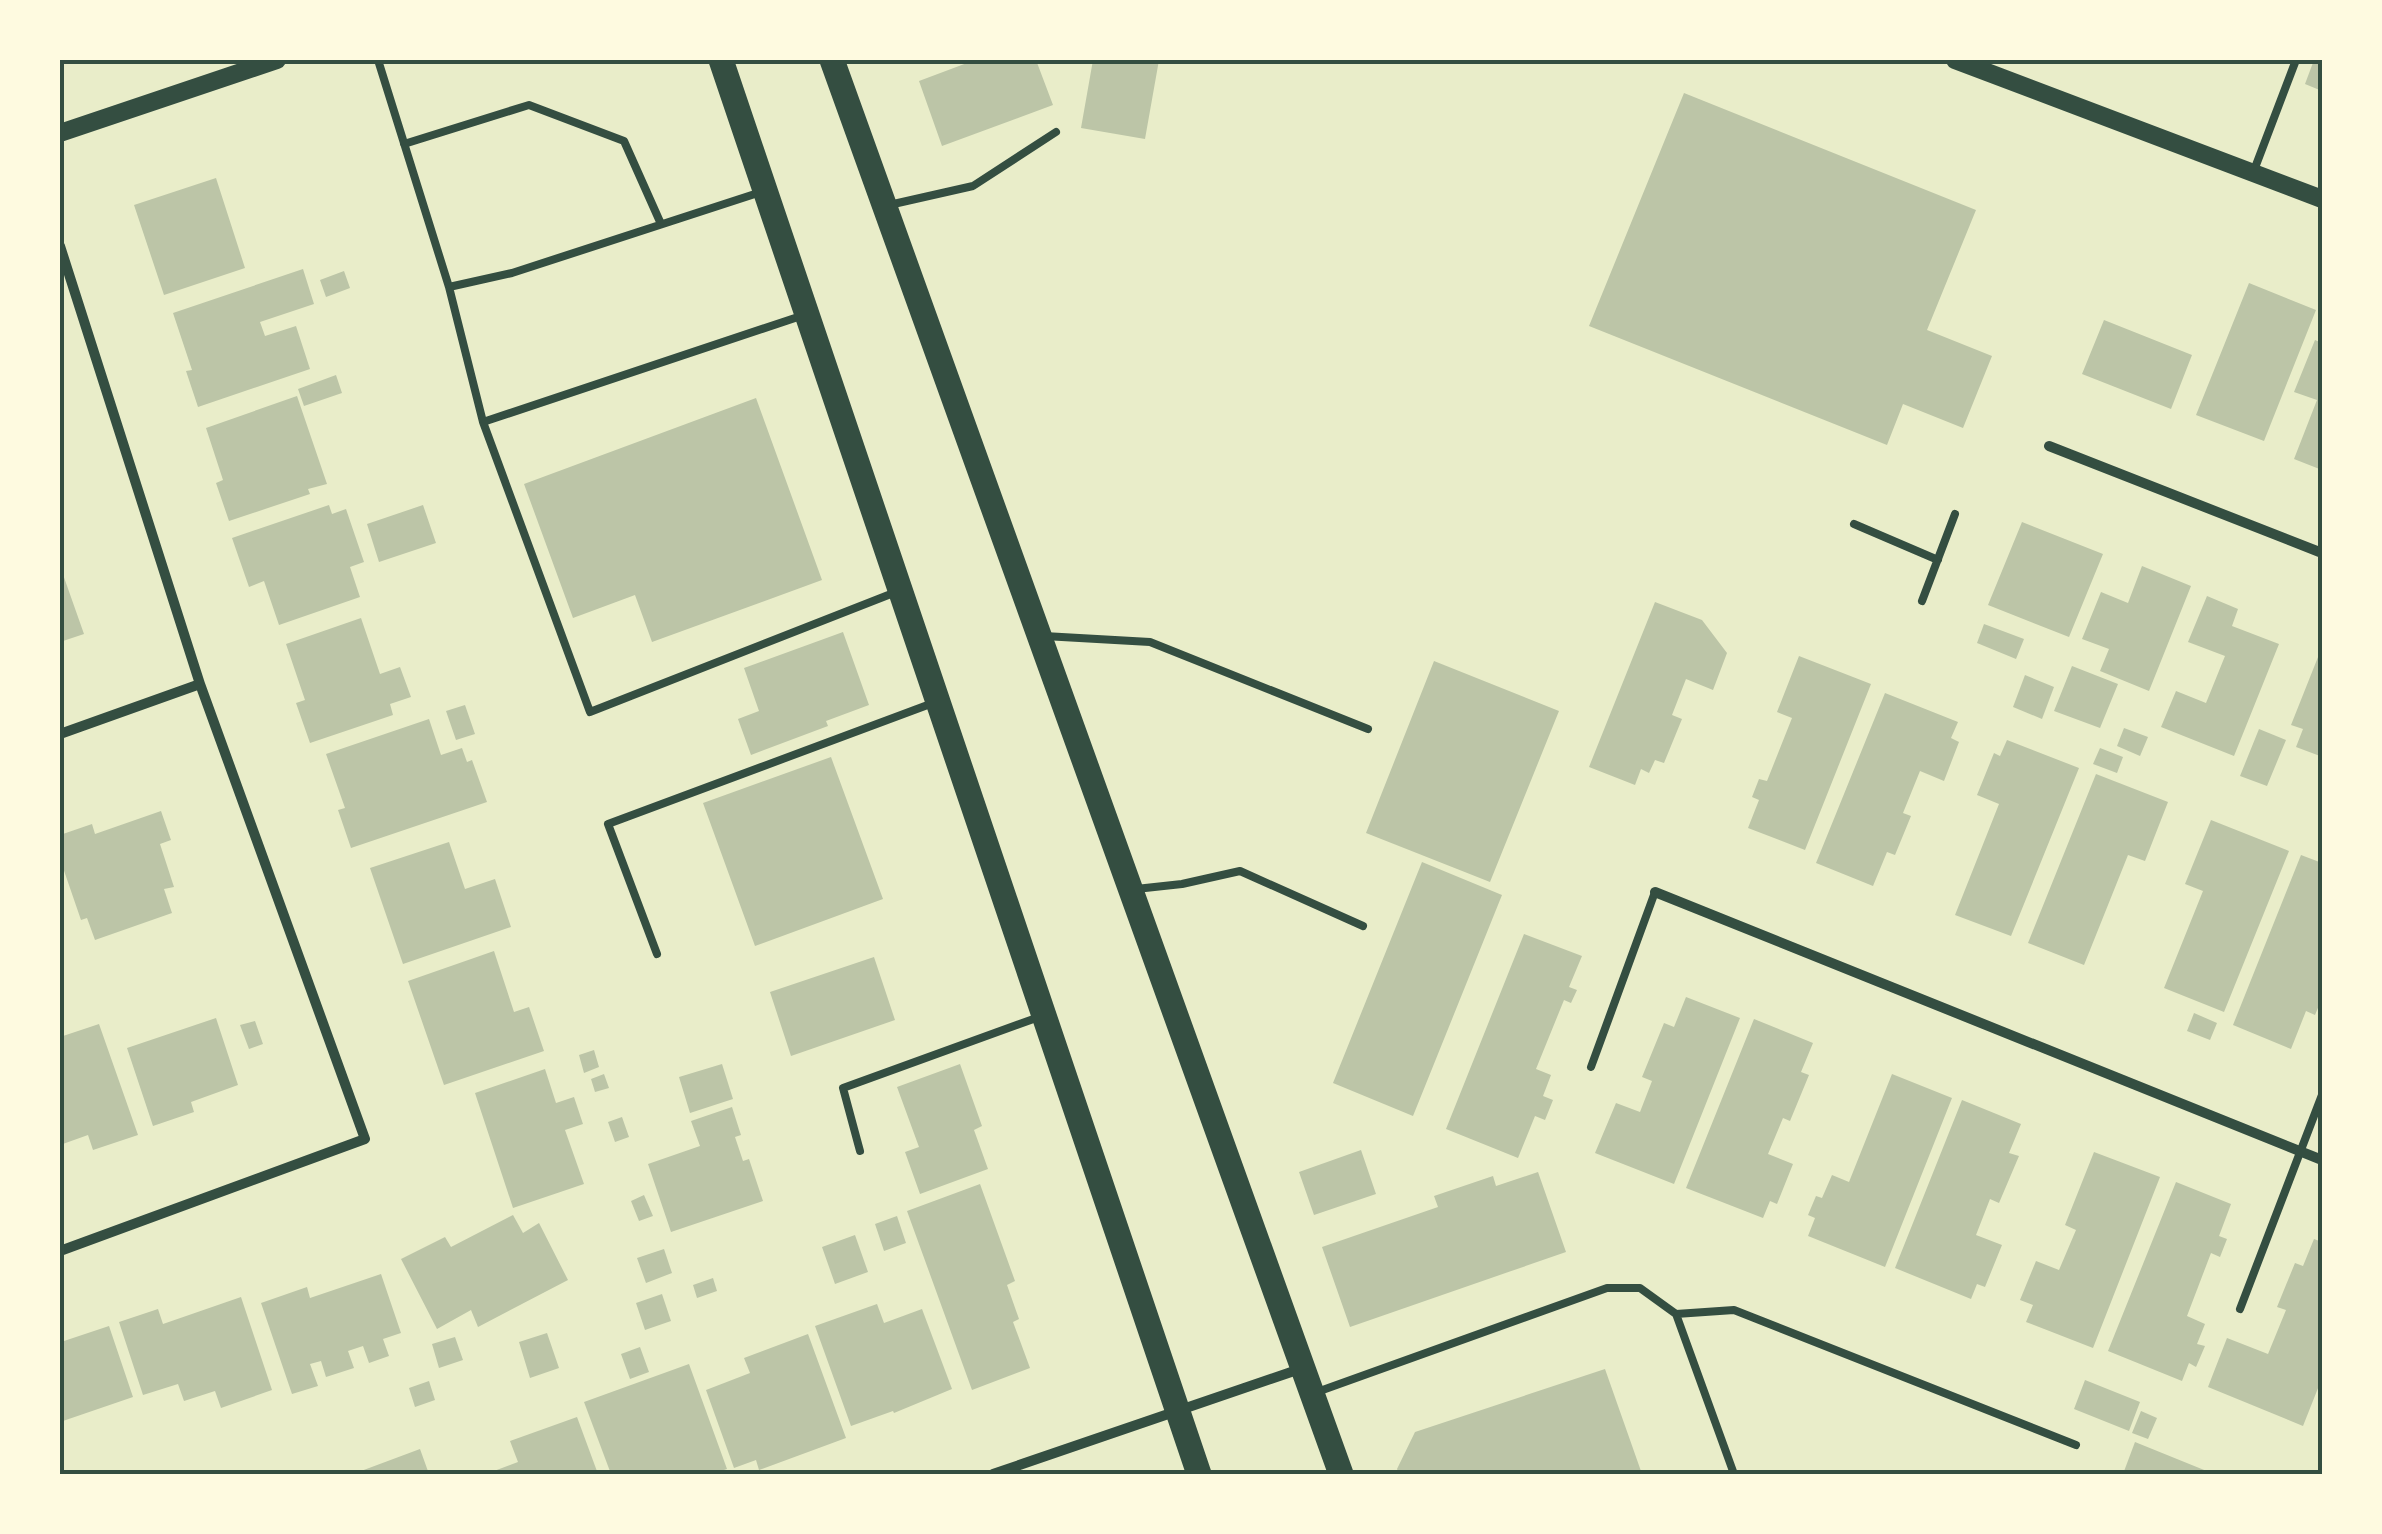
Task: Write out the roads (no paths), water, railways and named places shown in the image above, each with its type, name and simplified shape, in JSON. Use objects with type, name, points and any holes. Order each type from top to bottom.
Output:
[{"type":"main road","points":[[720,60],[1199,1474]]},
{"type":"main road","points":[[832,60],[1342,1474]]},
{"type":"street","points":[[60,133],[277,60]]},
{"type":"street","points":[[1966,62],[2322,199]]},
{"type":"street","points":[[60,246],[200,684],[364,1139],[60,1251]]},
{"type":"street","points":[[2049,446],[2322,553]]},
{"type":"street","points":[[60,734],[200,684]]},
{"type":"street","points":[[1655,892],[2322,1160]]},
{"type":"street","points":[[993,1474],[1304,1367]]},
{"type":"lane","points":[[378,60],[450,287],[483,422],[590,712],[900,590]]},
{"type":"lane","points":[[2253,173],[2296,60]]},
{"type":"lane","points":[[404,144],[529,105],[624,141],[662,224]]},
{"type":"lane","points":[[885,206],[973,186],[1056,132]]},
{"type":"lane","points":[[450,287],[512,273],[764,191]]},
{"type":"lane","points":[[483,422],[806,314]]},
{"type":"lane","points":[[1922,601],[1955,514]]},
{"type":"lane","points":[[1854,524],[1938,560]]},
{"type":"lane","points":[[1039,636],[1150,642],[1368,730]]},
{"type":"lane","points":[[657,954],[608,824],[937,702]]},
{"type":"lane","points":[[1131,889],[1182,884],[1240,871],[1363,926]]},
{"type":"lane","points":[[1592,1067],[1655,892]]},
{"type":"lane","points":[[860,1150],[842,1088],[1044,1016]]},
{"type":"lane","points":[[2240,1309],[2322,1095]]},
{"type":"lane","points":[[1313,1393],[1608,1288],[1640,1288],[1676,1314],[1734,1474]]},
{"type":"lane","points":[[1676,1314],[1734,1310],[2076,1445]]}]
